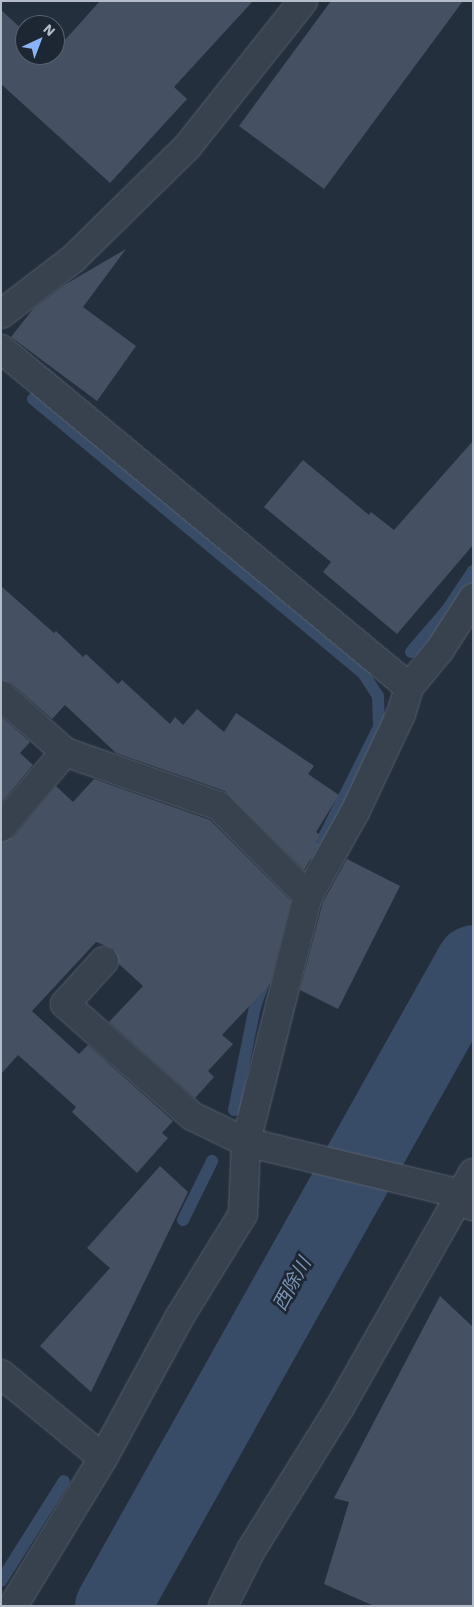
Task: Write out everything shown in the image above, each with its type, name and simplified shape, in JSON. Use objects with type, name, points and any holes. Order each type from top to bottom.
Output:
[{"type":"street","points":[[1,314],[74,259],[187,147],[303,1]]},
{"type":"street","points":[[1,349],[409,687]]},
{"type":"street","points":[[13,1606],[103,1458],[179,1318],[243,1214],[246,1142],[308,896],[355,812],[401,714],[409,687],[439,651],[473,598]]},
{"type":"street","points":[[1,695],[65,752],[219,806],[308,896]]},
{"type":"street","points":[[1,827],[65,752]]},
{"type":"street","points":[[104,961],[65,1004],[192,1116],[246,1142],[465,1195],[340,1407],[251,1550],[223,1606]]},
{"type":"street","points":[[1,1374],[103,1458]]},
{"type":"building","points":[[100,1],[253,1],[174,87],[187,99],[110,183],[1,84],[1,10],[15,23],[15,65],[65,65],[65,40]]},
{"type":"building","points":[[331,1],[463,1],[324,189],[239,126]]},
{"type":"building","points":[[126,249],[83,307],[136,346],[97,401],[11,337],[33,309],[66,284]]},
{"type":"building","points":[[473,441],[473,545],[397,634],[323,572],[331,562],[264,507],[303,460],[369,515],[371,512],[394,530]]},
{"type":"building","points":[[1,586],[54,633],[56,631],[83,657],[86,654],[118,684],[122,680],[170,724],[175,717],[183,725],[197,709],[224,732],[236,713],[314,766],[308,774],[339,795],[316,832],[320,835],[315,842],[319,844],[304,870],[225,791],[116,753],[65,705],[52,719],[11,683],[1,680]]},
{"type":"building","points":[[1,716],[30,742],[20,753],[33,765],[1,803]]},
{"type":"building","points":[[94,779],[210,820],[291,901],[270,984],[222,1035],[233,1044],[208,1071],[214,1077],[195,1098],[109,1022],[143,986],[119,964],[114,949],[96,942],[32,1011],[79,1054],[88,1045],[173,1121],[162,1133],[168,1138],[137,1173],[72,1112],[76,1107],[18,1055],[1,1074],[1,842],[13,837],[56,786],[73,802]]},
{"type":"building","points":[[347,859],[400,886],[338,1009],[300,990],[323,902]]},
{"type":"building","points":[[160,1166],[188,1192],[91,1392],[40,1346],[110,1268],[87,1248]]},
{"type":"building","points":[[440,1296],[473,1327],[473,1606],[374,1606],[324,1584],[349,1502],[334,1498]]},
{"type":"waterway","points":[[33,399],[363,673],[378,696],[379,727],[315,855]]},
{"type":"waterway","points":[[411,652],[447,610],[473,571]]},
{"type":"waterway","name":"西除川","points":[[112,1606],[473,962]]},
{"type":"waterway","points":[[234,1110],[255,1007],[264,981]]},
{"type":"waterway","points":[[183,1220],[212,1161]]},
{"type":"waterway","points":[[1,1581],[64,1481]]}]
